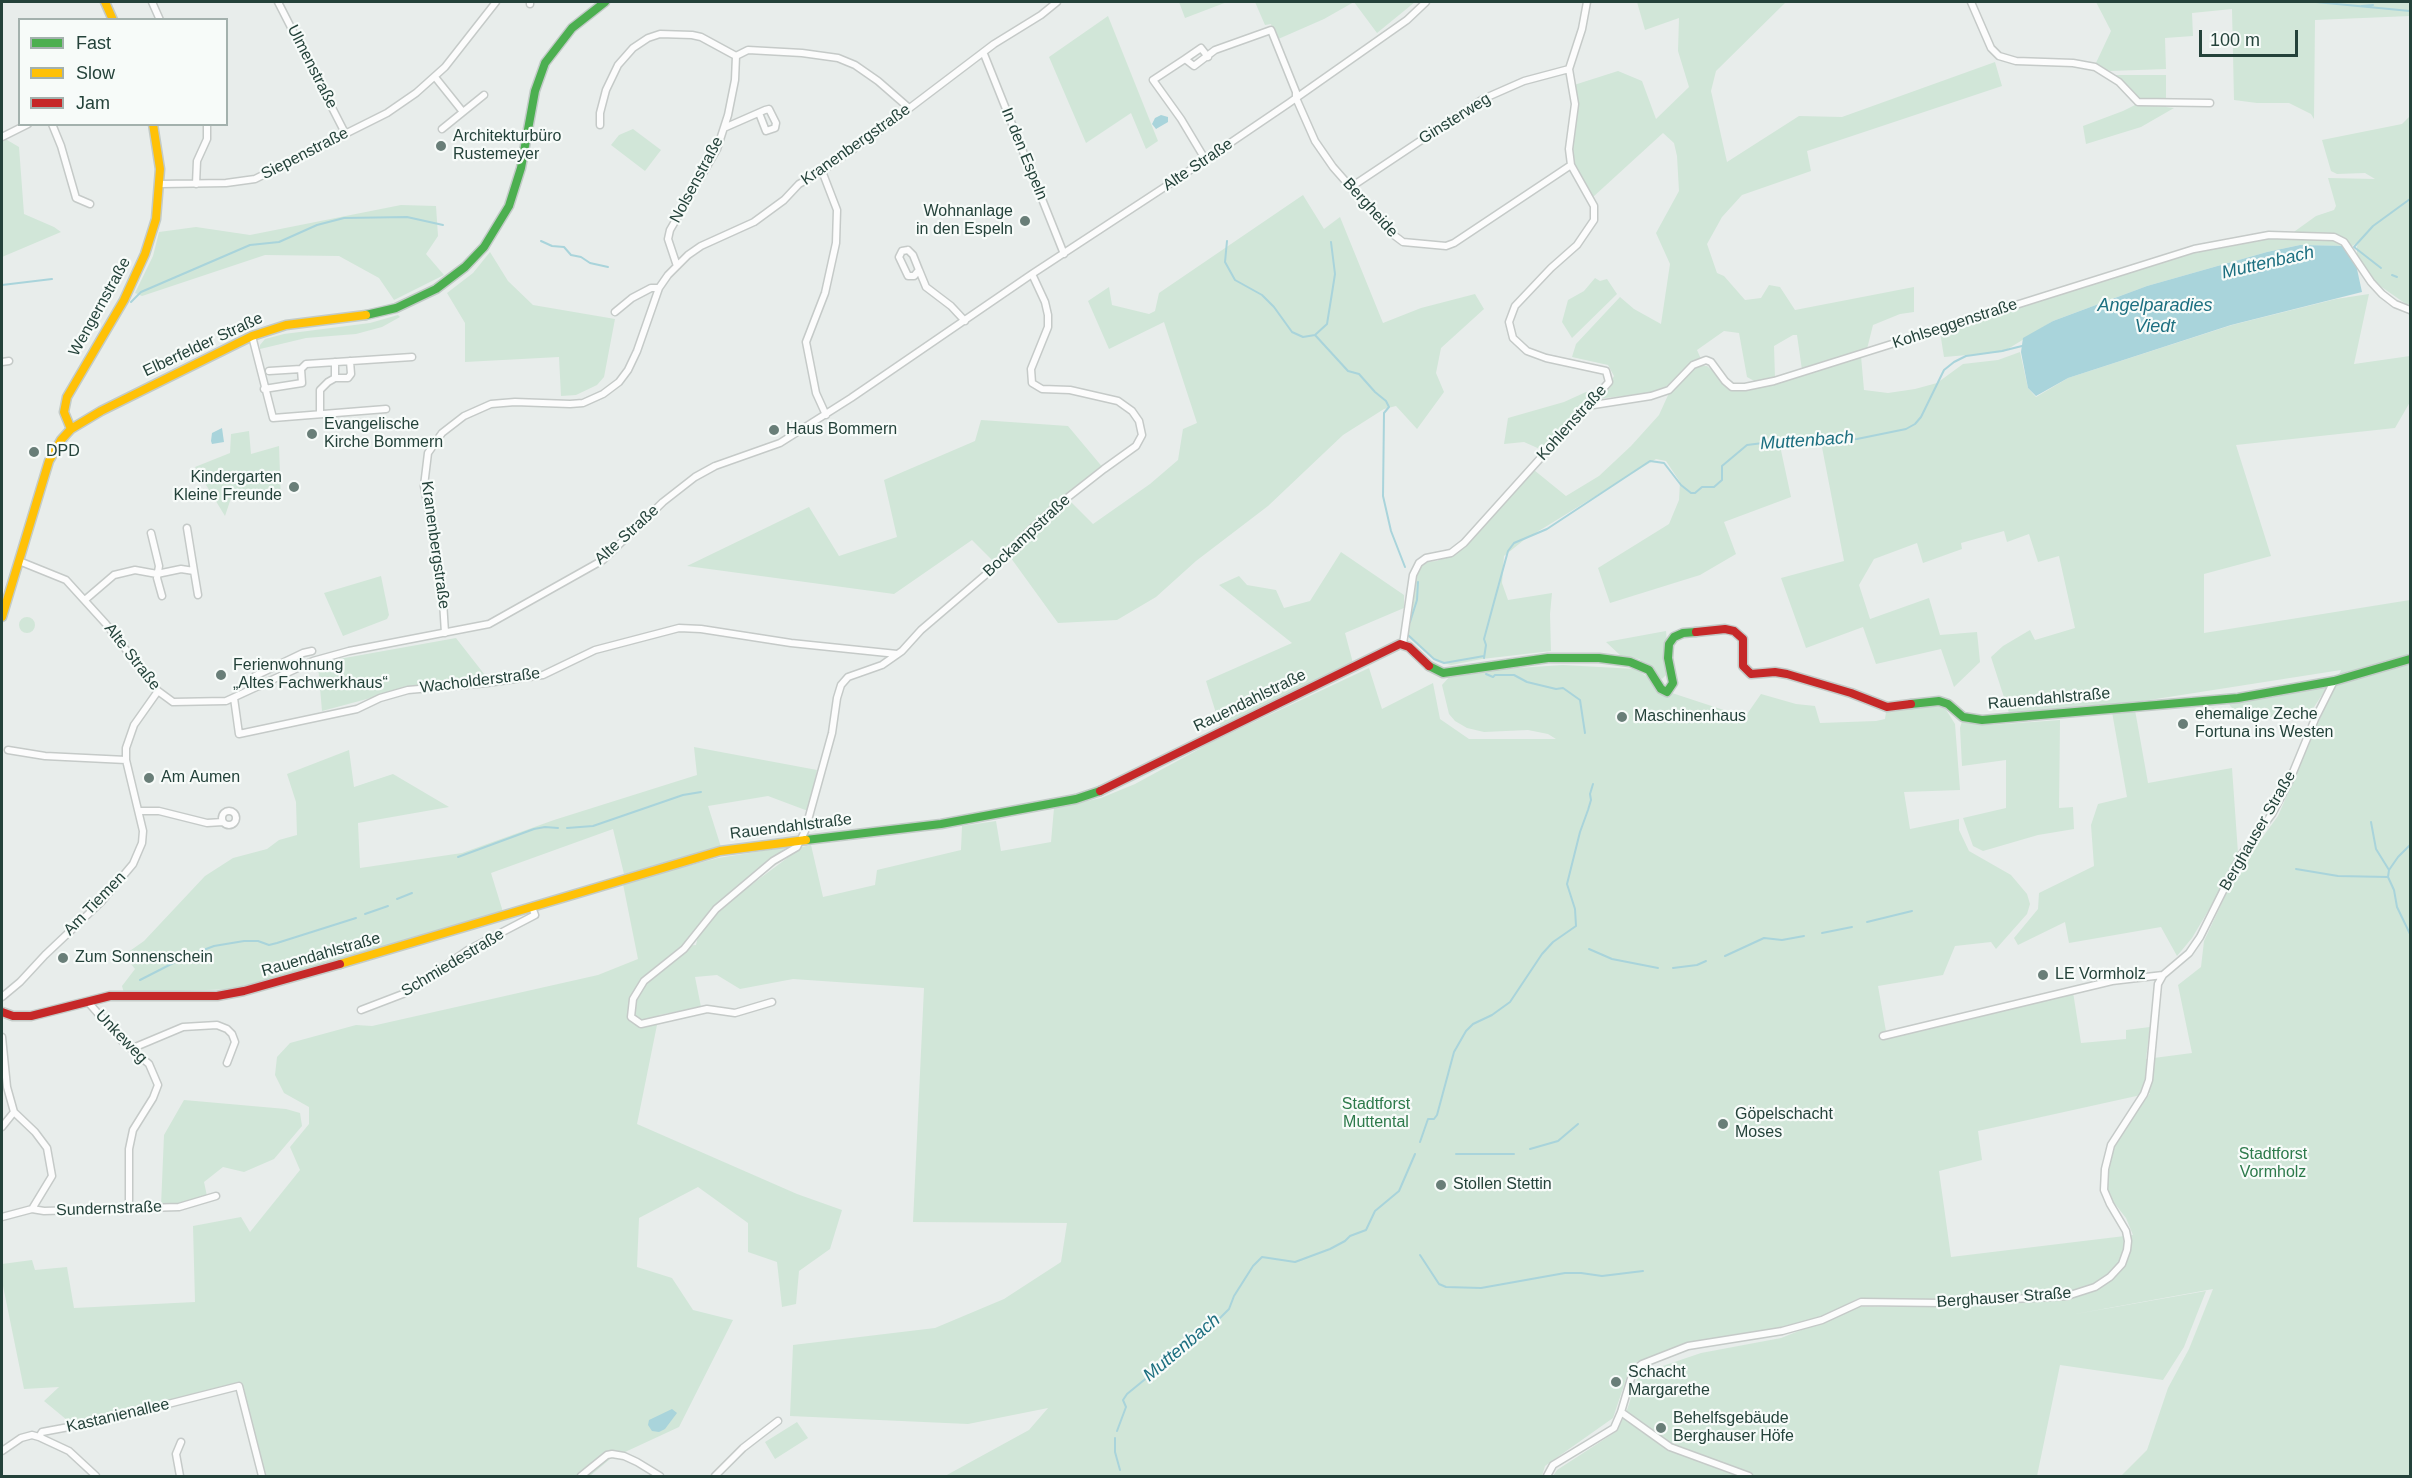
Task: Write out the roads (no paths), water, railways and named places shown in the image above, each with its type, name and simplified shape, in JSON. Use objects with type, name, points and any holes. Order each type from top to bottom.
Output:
[{"type":"street","points":[[105,2],[112,18]]},
{"type":"street","points":[[152,2],[159,18]]},
{"type":"street","name":"Ulmenstraße","points":[[278,2],[345,133]]},
{"type":"street","name":"Siepenstraße","points":[[160,184],[235,183],[260,178],[395,108],[435,77],[496,2]]},
{"type":"street","name":"Elberfelder Straße","points":[[71,429],[163,378],[252,336],[286,325],[360,316],[396,308],[436,289],[465,267],[496,229],[514,194],[521,168],[534,91],[545,63],[572,28],[605,2]]},
{"type":"street","name":"Kranenbergstraße","points":[[445,633],[442,585],[424,486],[425,463],[430,448],[453,423],[491,404],[583,403],[603,394],[624,375],[633,361],[659,288],[676,266],[701,246],[754,222],[784,200],[799,184],[822,171],[984,54],[994,44],[1041,15],[1057,2]]},
{"type":"street","name":"Alte Straße","points":[[19,561],[60,576],[86,599],[158,692],[168,700],[178,702],[215,702],[234,698],[313,661],[349,651],[489,624],[608,556],[663,502],[695,477],[715,466],[771,447],[826,415],[1296,98],[1407,20],[1426,2]]},
{"type":"street","name":"Kohlenstraße","points":[[1403,644],[1413,575],[1419,563],[1426,558],[1451,552],[1464,543],[1609,382],[1606,371],[1532,354],[1518,345],[1509,327],[1515,306],[1551,268],[1577,245],[1594,220],[1594,206],[1572,165],[1569,148],[1575,104],[1569,69],[1578,43],[1587,2]]},
{"type":"street","points":[[1971,2],[1992,48],[1999,56],[2016,61],[2073,63],[2095,67],[2119,82],[2138,102],[2210,103]]},
{"type":"street","name":"Bergheide","points":[[1208,57],[1215,50],[1271,30],[1296,92],[1296,98],[1316,141],[1328,160],[1397,239],[1409,244],[1446,246],[1454,243],[1572,165]]},
{"type":"street","points":[[600,125],[600,113],[606,90],[618,65],[633,48],[648,38],[660,34],[692,35],[736,56],[748,50],[838,58],[855,65],[878,81],[909,108]]},
{"type":"street","points":[[1185,59],[1194,66],[1208,57],[1201,48],[1153,80],[1182,119],[1205,159]]},
{"type":"street","name":"In den Espeln","points":[[984,54],[1064,254]]},
{"type":"street","name":"Nolsenstraße","points":[[676,266],[668,239],[670,230],[714,155],[724,128],[735,80],[736,56]]},
{"type":"street","name":"Ginsterweg","points":[[1351,187],[1483,99],[1524,81],[1569,69]]},
{"type":"street","points":[[435,77],[463,112]]},
{"type":"street","points":[[442,129],[484,95]]},
{"type":"street","name":"Nolsenstraße","points":[[724,128],[759,113]]},
{"type":"street","points":[[2,137],[24,126]]},
{"type":"street","points":[[52,126],[61,146],[76,198],[90,204]]},
{"type":"street","name":"Wengernstraße","points":[[71,429],[64,411],[67,397],[124,300],[143,260],[156,219],[160,184],[159,154],[153,126]]},
{"type":"street","points":[[196,184],[197,165],[207,139],[207,126]]},
{"type":"street","points":[[822,171],[837,210],[836,243],[825,293],[806,342],[816,393],[826,415]]},
{"type":"street","name":"Kohlseggenstraße","points":[[1587,406],[1651,396],[1670,390],[1693,365],[1706,360],[1732,387],[1745,387],[1774,381],[2194,249],[2269,235],[2334,237],[2344,242],[2371,282],[2382,294],[2395,304],[2410,310]]},
{"type":"street","points":[[919,270],[926,287],[951,306],[965,321]]},
{"type":"street","name":"Bockampstraße","points":[[800,841],[832,733],[841,685],[848,677],[882,664],[897,654],[921,630],[995,567],[1047,515],[1136,446],[1142,435],[1139,421],[1118,401],[1070,390],[1042,389],[1032,383],[1030,374],[1048,327],[1048,315],[1032,274]]},
{"type":"street","points":[[615,312],[632,298],[651,288],[659,288]]},
{"type":"street","points":[[252,336],[273,418],[386,409]]},
{"type":"street","points":[[269,370],[301,369],[306,364],[412,357]]},
{"type":"street","points":[[320,413],[320,390],[335,378],[350,376],[350,361]]},
{"type":"street","points":[[335,362],[335,378]]},
{"type":"street","points":[[264,389],[298,385],[303,379],[301,369]]},
{"type":"street","points":[[2,617],[49,461],[61,440],[71,429]]},
{"type":"street","points":[[187,528],[198,595]]},
{"type":"street","points":[[151,533],[159,566],[162,596]]},
{"type":"street","points":[[181,569],[185,562],[192,561]]},
{"type":"street","points":[[86,599],[107,580],[121,573],[140,570],[158,574],[181,569],[194,571]]},
{"type":"street","name":"Wacholderstraße","points":[[234,698],[239,734],[357,709],[380,698],[408,690],[543,675],[595,650],[680,628],[897,654]]},
{"type":"street","name":"Rauendahlstraße","points":[[2,1012],[13,1016],[32,1016],[118,996],[217,996],[267,986],[720,851],[941,824],[1096,793],[1396,645],[1403,644],[1433,669],[1443,673],[1548,658],[1599,658],[1630,662],[1649,670],[1660,689],[1667,692],[1673,683],[1668,658],[1670,644],[1674,637],[1683,633],[1725,629],[1734,631],[1743,639],[1743,666],[1748,673],[1787,674],[1851,693],[1884,707],[1939,701],[1948,704],[1964,717],[1976,720],[2221,700],[2334,681],[2410,659]]},
{"type":"street","points":[[260,686],[255,676],[312,651]]},
{"type":"street","name":"Berghauser Straße","points":[[1547,1476],[1553,1466],[1614,1428],[1621,1412],[1627,1387],[1636,1368],[1688,1346],[1782,1331],[1822,1320],[1861,1302],[1942,1303],[2067,1296],[2095,1287],[2110,1277],[2122,1264],[2128,1241],[2126,1231],[2104,1190],[2104,1168],[2119,1131],[2143,1097],[2146,1087],[2158,984],[2163,975],[2188,953],[2200,937],[2241,855],[2268,819],[2289,782],[2314,719],[2334,681]]},
{"type":"street","name":"Am Tiemen","points":[[2,997],[101,902],[133,864],[142,843],[143,831],[126,760],[126,748],[134,725],[158,692]]},
{"type":"street","points":[[8,750],[45,756],[126,760]]},
{"type":"street","points":[[139,811],[159,811],[207,824],[223,822]]},
{"type":"street","points":[[772,1002],[735,1012],[707,1009],[640,1024],[631,1017],[633,999],[644,981],[684,949],[716,909],[773,861],[797,847],[800,841]]},
{"type":"street","name":"Schmiedestraße","points":[[361,1010],[408,992],[468,950],[535,915],[532,907]]},
{"type":"street","points":[[1883,1036],[2112,981],[2163,975]]},
{"type":"street","name":"Unkeweg","points":[[88,1002],[123,1042],[133,1048],[149,1064],[158,1085],[153,1098],[133,1130],[129,1149],[129,1209]]},
{"type":"street","points":[[133,1048],[183,1027],[217,1025],[227,1029],[235,1042],[227,1063]]},
{"type":"street","points":[[2,1036],[7,1087],[14,1112],[35,1132],[47,1148],[52,1176],[32,1209]]},
{"type":"street","points":[[2,1127],[14,1112]]},
{"type":"street","name":"Sundernstraße","points":[[2,1217],[32,1209],[44,1211],[179,1207],[216,1196]]},
{"type":"street","name":"Kastanienallee","points":[[2,1451],[21,1438],[32,1435],[39,1437],[42,1432],[101,1421],[239,1386],[262,1476]]},
{"type":"street","points":[[1621,1412],[1670,1447],[1749,1476]]},
{"type":"street","points":[[715,1476],[743,1448],[778,1421]]},
{"type":"street","points":[[39,1437],[69,1451],[96,1476]]},
{"type":"street","points":[[180,1476],[176,1454],[181,1442]]},
{"type":"street","points":[[581,1476],[607,1455],[612,1454],[624,1456],[660,1476]]},
{"type":"water","points":[[1161,115],[1168,117],[1168,122],[1156,129],[1152,124],[1155,118]]},
{"type":"water","name":"Angelparadies Viedt","points":[[2300,245],[2352,246],[2362,292],[2231,325],[2068,378],[2036,396],[2028,388],[2021,352],[2023,338],[2053,321],[2147,286]]},
{"type":"water","points":[[222,428],[224,442],[212,444],[212,433]]},
{"type":"water","points":[[672,1409],[677,1413],[665,1429],[659,1432],[652,1431],[648,1425],[649,1420]]},
{"type":"waterway","points":[[2316,2],[2410,11]]},
{"type":"waterway","points":[[2362,6],[2373,5]]},
{"type":"waterway","name":"Muttenbach","points":[[2381,268],[2354,247],[2373,226],[2410,199]]},
{"type":"waterway","points":[[131,302],[141,292],[250,245],[279,242],[317,225],[344,218],[407,217],[443,225]]},
{"type":"waterway","points":[[541,241],[552,246],[564,247],[571,255],[581,257],[590,263],[608,267]]},
{"type":"waterway","points":[[1227,241],[1225,262],[1235,280],[1262,295],[1292,332],[1303,337],[1315,335],[1348,371],[1359,374],[1386,401],[1389,407],[1384,413],[1383,496],[1391,531],[1405,567]]},
{"type":"waterway","points":[[1315,335],[1327,324],[1335,274],[1331,242]]},
{"type":"waterway","points":[[2392,275],[2397,277]]},
{"type":"waterway","points":[[2,285],[52,279]]},
{"type":"waterway","name":"Muttenbach","points":[[1484,658],[1486,645],[1484,639],[1508,551],[1514,543],[1547,529],[1650,461],[1664,463],[1681,485],[1691,493],[1695,493],[1702,487],[1714,487],[1722,480],[1722,466],[1747,445],[1779,441],[1857,439],[1906,429],[1921,417],[1944,370],[1954,362],[1966,356],[2022,346]]},
{"type":"waterway","points":[[1410,622],[1417,600],[1418,582]]},
{"type":"waterway","points":[[1408,630],[1408,635],[1434,659],[1444,663],[1484,656]]},
{"type":"waterway","name":"Muttenbach","points":[[1486,674],[1493,677],[1495,675],[1514,675],[1527,682],[1556,689],[1563,688],[1580,700],[1585,733]]},
{"type":"waterway","name":"Muttenbach","points":[[1420,1142],[1428,1119],[1434,1119],[1437,1115],[1454,1052],[1466,1031],[1473,1024],[1492,1015],[1510,1002],[1542,954],[1553,942],[1576,926],[1575,909],[1567,884],[1591,800],[1593,784]]},
{"type":"waterway","points":[[567,828],[593,826],[683,795],[701,792]]},
{"type":"waterway","points":[[2371,822],[2376,849],[2389,870]]},
{"type":"waterway","points":[[458,857],[534,829],[558,828]]},
{"type":"waterway","points":[[2410,845],[2389,870],[2388,877],[2394,890],[2397,907],[2410,934]]},
{"type":"waterway","points":[[2296,869],[2338,876],[2388,877]]},
{"type":"waterway","points":[[397,899],[412,893]]},
{"type":"waterway","points":[[365,914],[388,906]]},
{"type":"waterway","points":[[1867,922],[1912,911]]},
{"type":"waterway","points":[[140,980],[185,957],[214,946],[244,941],[258,941],[269,945],[356,918]]},
{"type":"waterway","points":[[1822,933],[1852,927]]},
{"type":"waterway","points":[[1725,956],[1764,938],[1782,940],[1804,936]]},
{"type":"waterway","points":[[1589,949],[1612,959],[1658,968]]},
{"type":"waterway","points":[[1673,968],[1697,965],[1706,961]]},
{"type":"waterway","points":[[1530,1149],[1558,1141],[1578,1124]]},
{"type":"waterway","name":"Muttenbach","points":[[1117,1431],[1126,1407],[1123,1400],[1127,1394],[1229,1309],[1234,1296],[1253,1266],[1262,1257],[1295,1262],[1330,1249],[1350,1236],[1366,1230],[1375,1211],[1399,1191],[1415,1154]]},
{"type":"waterway","points":[[1456,1154],[1514,1154]]},
{"type":"waterway","points":[[1420,1255],[1439,1284],[1446,1287],[1481,1288],[1565,1273],[1602,1276],[1643,1271]]},
{"type":"waterway","name":"Muttenbach","points":[[1115,1438],[1115,1452],[1120,1470]]},
{"type":"place","name":"Architekturbüro Rustemeyer","points":[[441,146]]},
{"type":"place","name":"Wohnanlage in den Espeln","points":[[1025,221]]},
{"type":"place","name":"Haus Bommern","points":[[774,430]]},
{"type":"place","name":"Evangelische Kirche Bommern","points":[[312,434]]},
{"type":"place","name":"DPD","points":[[34,452]]},
{"type":"place","name":"Kindergarten Kleine Freunde","points":[[294,487]]},
{"type":"place","name":"Ferienwohnung „Altes Fachwerkhaus“","points":[[221,675]]},
{"type":"place","name":"Maschinenhaus","points":[[1622,717]]},
{"type":"place","name":"ehemalige Zeche Fortuna ins Westen","points":[[2183,724]]},
{"type":"place","name":"Am Aumen","points":[[149,778]]},
{"type":"place","name":"Zum Sonnenschein","points":[[63,958]]},
{"type":"place","name":"LE Vormholz","points":[[2043,975]]},
{"type":"place","name":"Göpelschacht Moses","points":[[1723,1124]]},
{"type":"place","name":"Stollen Stettin","points":[[1441,1185]]},
{"type":"place","name":"Schacht Margarethe","points":[[1616,1382]]},
{"type":"place","name":"Behelfsgebäude Berghauser Höfe","points":[[1661,1428]]},
{"type":"park label","name":"Stadtforst Muttental","points":[[1376,1114]]},
{"type":"park label","name":"Stadtforst Vormholz","points":[[2273,1164]]}]
